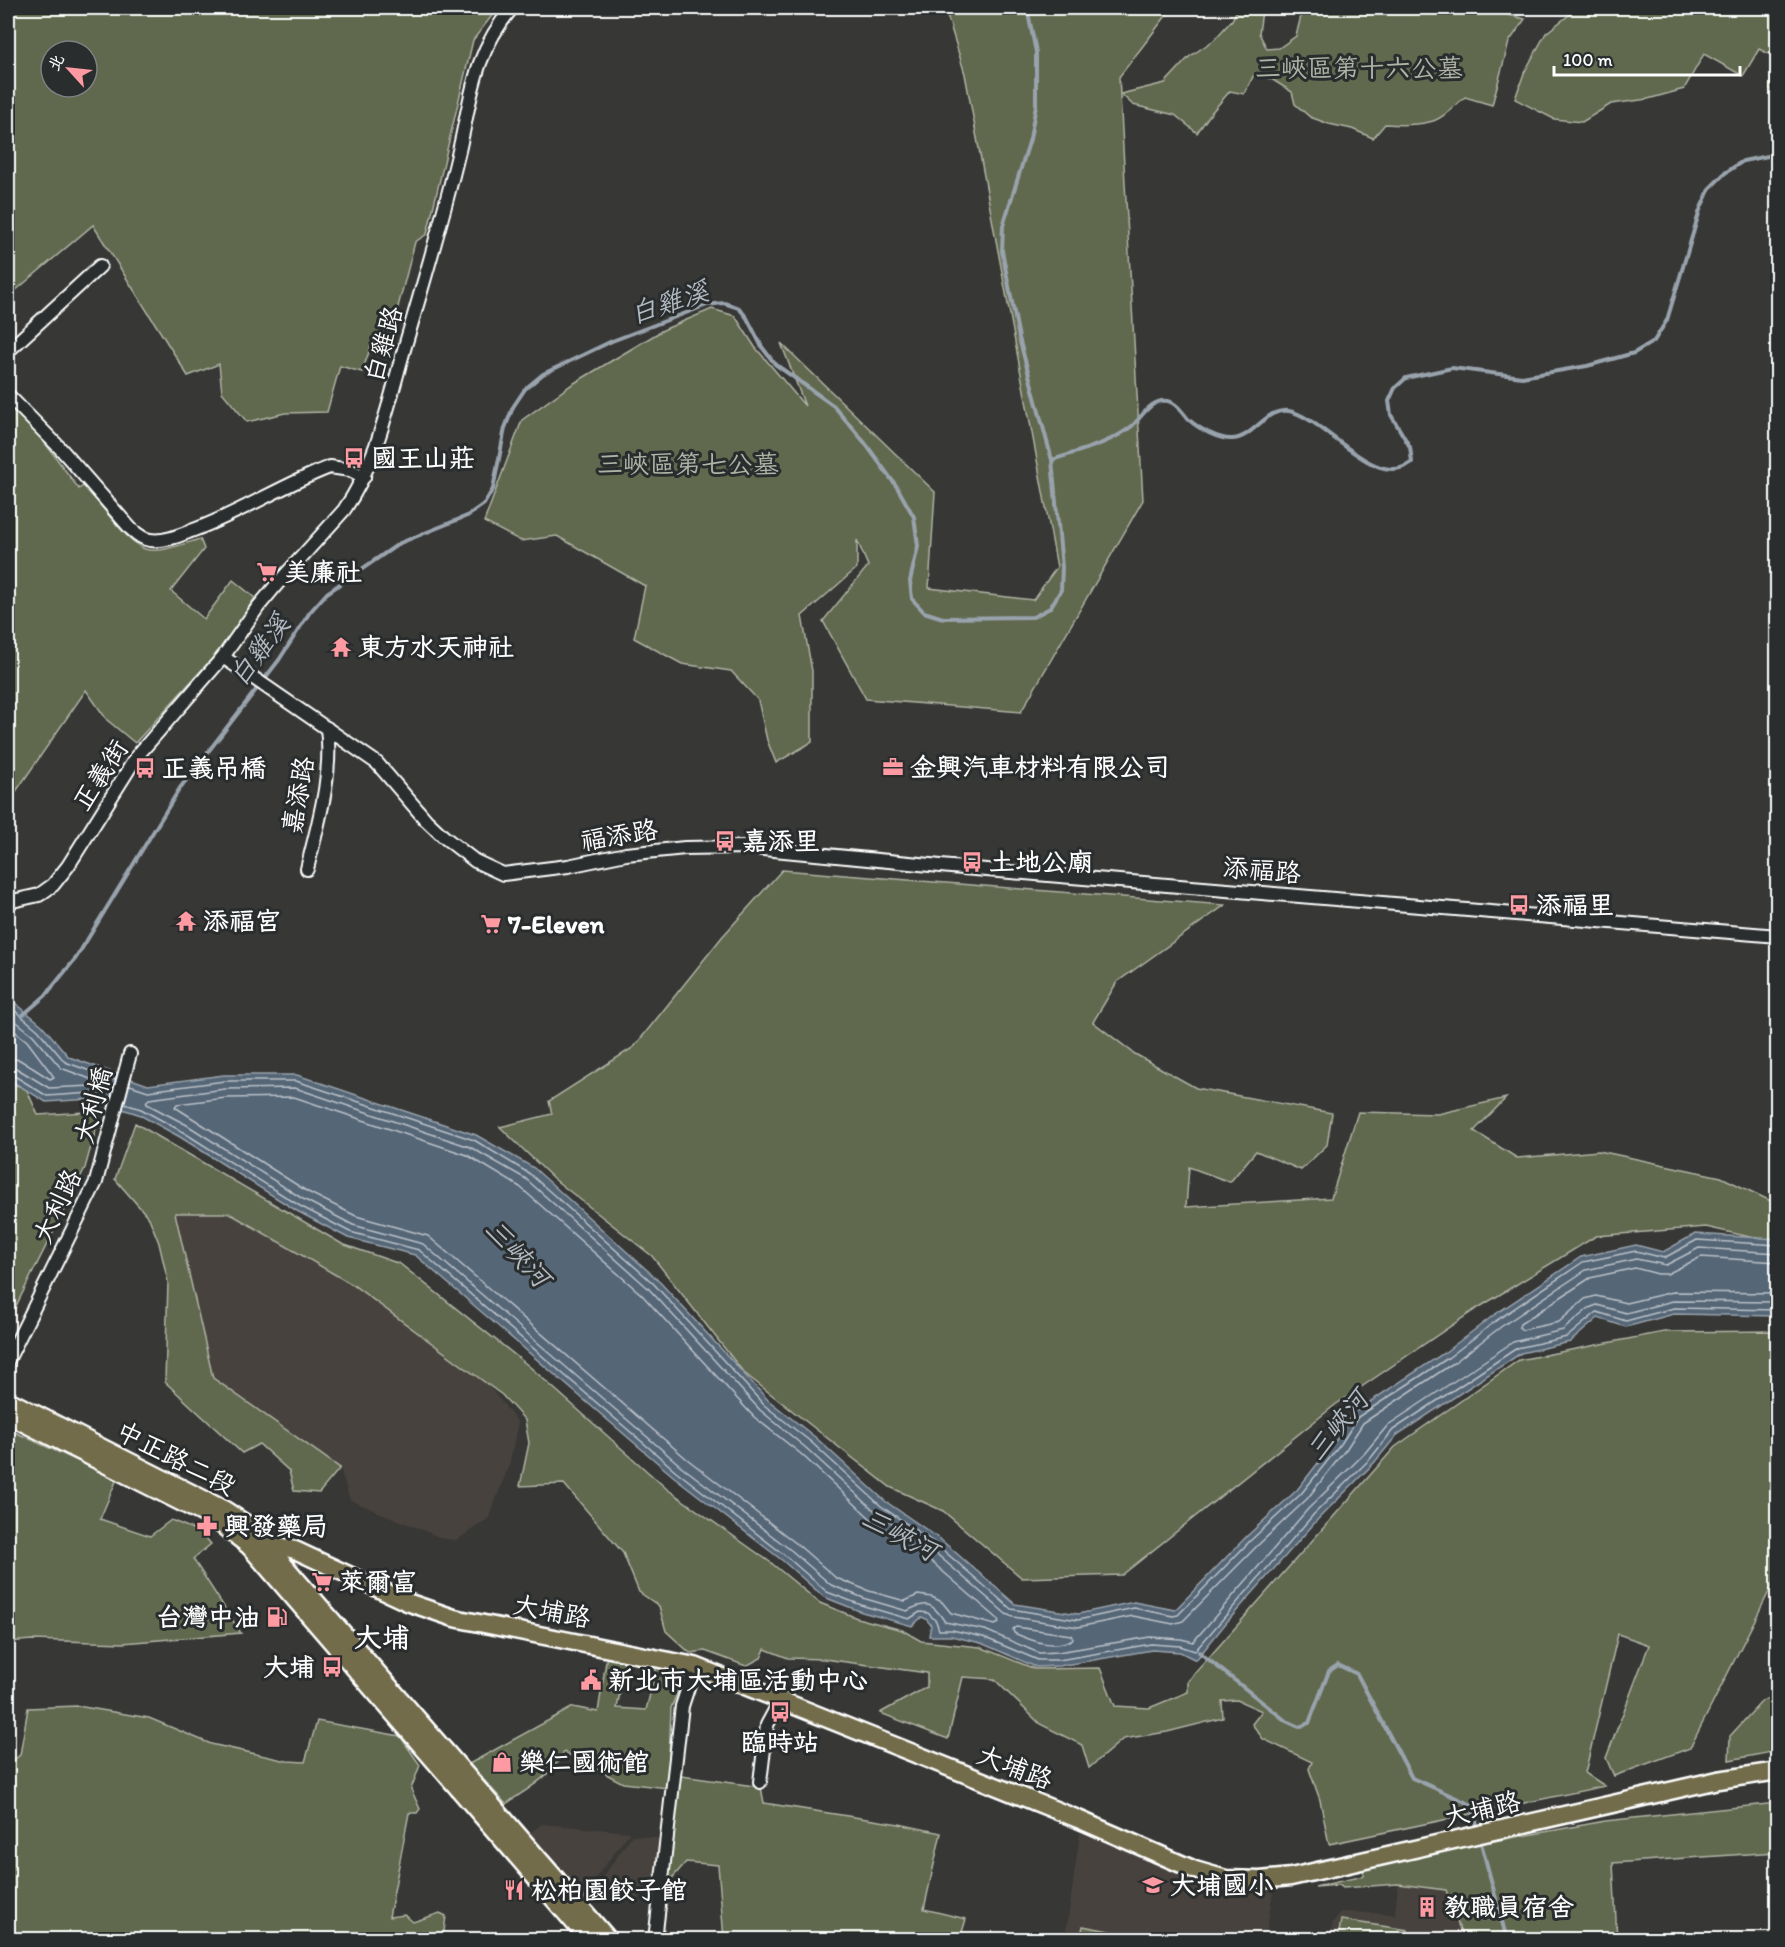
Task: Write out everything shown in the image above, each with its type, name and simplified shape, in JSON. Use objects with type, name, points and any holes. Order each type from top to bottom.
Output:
[{"type":"main road","name":"中正路二段","points":[[8,1400],[225,1510],[244,1523],[257,1545],[589,1940]]},
{"type":"main road","name":"中正路二段","points":[[8,1415],[214,1519],[257,1545],[609,1940]]},
{"type":"main road","name":"大埔路","points":[[257,1545],[295,1550],[407,1602],[454,1618],[695,1666],[1078,1819],[1195,1870],[1226,1879],[1260,1880],[1291,1877],[1467,1839],[1718,1780],[1778,1771]]},
{"type":"street","name":"白雞路","points":[[224,657],[258,607],[344,510],[364,477],[380,433],[424,281],[458,154],[477,68],[493,33],[512,8]]},
{"type":"street","points":[[8,351],[100,266]]},
{"type":"street","points":[[8,395],[60,448],[131,529],[138,536],[148,540],[169,538],[215,523],[330,467],[350,470],[364,477]]},
{"type":"street","points":[[224,657],[327,728]]},
{"type":"street","name":"正義街","points":[[8,902],[39,895],[53,885],[68,866],[137,756],[224,657]]},
{"type":"street","name":"嘉添路","points":[[307,869],[327,782],[330,749],[327,728]]},
{"type":"street","name":"福添路","points":[[327,728],[376,763],[444,837],[476,861],[503,874],[568,866],[626,854],[685,848],[743,847]]},
{"type":"street","name":"添福路","points":[[743,847],[951,867],[1778,936]]},
{"type":"street","name":"大利橋","points":[[99,1168],[130,1054]]},
{"type":"street","name":"大利路","points":[[8,1360],[96,1182],[99,1168]]},
{"type":"street","points":[[655,1940],[682,1706],[695,1666]]},
{"type":"street","points":[[760,1782],[767,1725],[780,1701]]},
{"type":"shaded area","points":[[175,1213],[229,1213],[353,1285],[489,1386],[518,1423],[509,1465],[489,1518],[457,1540],[444,1539],[350,1500],[340,1468],[213,1378]]},
{"type":"shaded area","points":[[542,1824],[630,1832],[583,1895],[528,1834]]},
{"type":"shaded area","name":"大埔國小","points":[[1080,1833],[1215,1882],[1273,1892],[1265,1939],[1065,1940]]},
{"type":"shaded area","points":[[632,1835],[663,1839],[659,1868],[636,1902],[603,1877]]},
{"type":"shaded area","points":[[1398,1884],[1447,1890],[1463,1939],[1329,1940],[1333,1922],[1341,1912],[1395,1914]]},
{"type":"green space","points":[[8,8],[498,8],[473,40],[427,234],[415,242],[388,345],[371,346],[362,372],[340,366],[327,412],[285,413],[247,422],[222,392],[219,364],[188,376],[93,225],[8,297]]},
{"type":"green space","name":"三峽區第七公墓","points":[[945,8],[1172,8],[1119,77],[1143,500],[1021,712],[866,699],[823,621],[868,566],[857,540],[857,568],[802,616],[812,671],[812,742],[776,763],[767,740],[758,700],[731,671],[682,664],[634,638],[645,586],[557,536],[521,541],[484,522],[522,420],[571,385],[663,330],[712,309],[735,316],[755,347],[805,406],[781,343],[935,492],[929,588],[1033,600],[1057,567],[965,74]]},
{"type":"green space","name":"三峽區第十六公墓","points":[[1238,8],[1258,8],[1262,11],[1259,33],[1267,49],[1279,48],[1296,36],[1303,8],[1502,8],[1505,14],[1525,19],[1509,42],[1492,105],[1465,97],[1434,121],[1401,125],[1385,124],[1373,138],[1352,129],[1310,117],[1295,104],[1292,92],[1273,80],[1255,73],[1244,94],[1230,91],[1197,133],[1175,115],[1133,105],[1121,94],[1165,83],[1189,57],[1214,40],[1232,20]]},
{"type":"green space","name":"三峽區第十六公墓","points":[[1578,8],[1777,8],[1777,95],[1770,89],[1773,56],[1759,49],[1743,76],[1704,54],[1684,89],[1648,99],[1611,104],[1582,122],[1554,119],[1515,99],[1524,73],[1546,33]]},
{"type":"green space","points":[[8,393],[79,489],[84,485],[130,539],[145,549],[158,550],[200,539],[204,549],[171,591],[204,619],[233,580],[255,598],[218,652],[135,743],[107,720],[86,690],[8,803]]},
{"type":"green space","points":[[782,870],[1225,905],[1117,982],[1093,1022],[1135,1054],[1196,1088],[1332,1113],[1327,1145],[1301,1170],[1256,1151],[1230,1182],[1189,1167],[1186,1207],[1331,1198],[1358,1112],[1438,1114],[1506,1098],[1474,1131],[1517,1158],[1599,1151],[1721,1177],[1777,1204],[1777,1241],[1772,1242],[1706,1227],[1596,1236],[1473,1311],[1335,1405],[1122,1575],[1022,1578],[943,1511],[890,1487],[744,1373],[652,1256],[554,1179],[500,1127],[552,1114],[549,1101],[634,1047],[722,937]]},
{"type":"green space","points":[[8,1083],[26,1088],[38,1115],[101,1111],[85,1168],[8,1322],[9,1165]]},
{"type":"green space","points":[[135,1123],[342,1244],[400,1264],[530,1367],[667,1489],[770,1562],[820,1603],[857,1618],[902,1630],[921,1641],[980,1647],[1035,1669],[1100,1668],[1115,1706],[1149,1708],[1188,1692],[1188,1681],[1395,1447],[1519,1360],[1664,1332],[1777,1331],[1777,1579],[1690,1748],[1614,1776],[1606,1758],[1649,1645],[1618,1634],[1585,1773],[1605,1786],[1329,1844],[1320,1800],[1309,1769],[1312,1762],[1263,1739],[1252,1724],[1262,1711],[1237,1700],[1222,1701],[1223,1718],[1167,1732],[1123,1739],[1089,1768],[1082,1745],[1040,1724],[994,1679],[963,1677],[948,1739],[880,1713],[927,1687],[927,1673],[824,1659],[788,1658],[765,1649],[761,1658],[746,1666],[705,1651],[690,1653],[666,1631],[659,1606],[639,1592],[623,1553],[564,1484],[520,1486],[529,1443],[525,1420],[502,1395],[353,1285],[229,1213],[175,1213],[213,1378],[340,1468],[319,1493],[294,1491],[289,1471],[259,1444],[242,1453],[165,1382],[168,1282],[159,1243],[149,1218],[115,1179]]},
{"type":"green space","points":[[8,1429],[117,1479],[100,1519],[150,1536],[171,1520],[200,1532],[211,1544],[193,1559],[241,1633],[123,1643],[32,1640],[8,1642]]},
{"type":"green space","points":[[607,1655],[626,1660],[617,1708],[646,1710],[657,1666],[687,1670],[671,1708],[668,1788],[623,1783],[564,1752],[546,1775],[506,1804],[469,1764],[573,1707],[598,1712]]},
{"type":"green space","points":[[1777,1694],[1777,1751],[1729,1760],[1730,1736],[1762,1701]]},
{"type":"green space","points":[[77,1706],[149,1718],[211,1744],[287,1761],[305,1762],[317,1721],[400,1736],[420,1765],[411,1789],[420,1809],[417,1813],[409,1813],[389,1917],[405,1915],[413,1922],[440,1913],[446,1916],[443,1939],[8,1939],[8,1764],[20,1755],[28,1708]]},
{"type":"green space","points":[[681,1776],[761,1787],[764,1803],[899,1824],[941,1833],[924,1909],[966,1919],[960,1939],[724,1939],[718,1865],[686,1862],[667,1884]]},
{"type":"green space","points":[[1777,1803],[1777,1852],[1613,1863],[1617,1939],[1463,1939],[1446,1890],[1398,1884],[1343,1888],[1339,1885],[1315,1887],[1363,1876],[1363,1865],[1605,1821]]},
{"type":"green space","points":[[1341,1920],[1408,1930],[1407,1939],[1338,1939]]},
{"type":"green space","points":[[1083,1926],[1151,1939],[1101,1939],[1081,1935]]},
{"type":"water","name":"三峽河","points":[[8,997],[42,1025],[69,1057],[148,1085],[224,1075],[297,1075],[476,1135],[534,1168],[657,1279],[768,1400],[815,1437],[885,1501],[940,1539],[1015,1604],[1078,1614],[1134,1602],[1175,1610],[1246,1537],[1297,1490],[1336,1440],[1353,1413],[1444,1353],[1494,1315],[1581,1257],[1636,1245],[1663,1252],[1695,1234],[1777,1239],[1777,1316],[1674,1314],[1626,1327],[1598,1318],[1570,1342],[1521,1353],[1397,1435],[1374,1463],[1319,1518],[1196,1660],[1180,1652],[1152,1650],[1059,1666],[1036,1667],[981,1643],[951,1636],[929,1636],[931,1625],[922,1617],[912,1626],[862,1612],[824,1597],[783,1561],[673,1476],[415,1255],[348,1238],[297,1211],[180,1137],[138,1114],[91,1099],[46,1102],[8,1079]]},
{"type":"waterway","name":"白雞溪","points":[[23,1015],[45,996],[76,958],[180,788],[279,660],[310,612],[327,593],[400,543],[467,516],[484,504],[493,489],[505,428],[513,407],[525,389],[543,374],[612,341],[707,305],[724,303],[739,308],[775,364],[834,406],[897,487],[914,517],[918,546],[910,581],[912,599],[924,612],[943,618],[1033,617],[1050,608],[1061,590],[1062,567],[1052,460],[1019,338],[1002,251],[1003,226],[1030,139],[1036,105],[1036,52],[1027,8]]},
{"type":"waterway","points":[[1052,460],[1114,438],[1132,426],[1152,405],[1168,401],[1180,408],[1188,419],[1203,430],[1227,439],[1241,437],[1274,413],[1289,411],[1303,416],[1367,461],[1383,468],[1398,469],[1412,462],[1410,447],[1391,415],[1389,401],[1395,388],[1406,378],[1452,368],[1522,377],[1587,366],[1634,353],[1654,341],[1667,320],[1700,210],[1710,188],[1725,173],[1743,161],[1768,156],[1778,157]]},
{"type":"waterway","points":[[1199,1652],[1286,1721],[1299,1727],[1309,1723],[1329,1671],[1338,1665],[1357,1674],[1412,1778],[1472,1805],[1478,1829]]},
{"type":"waterway","points":[[1480,1839],[1507,1940]]},
{"type":"place","name":"國王山莊","points":[[354,458]]},
{"type":"place","name":"美廉社","points":[[267,572]]},
{"type":"place","name":"東方水天神社","points":[[341,647]]},
{"type":"place","name":"金興汽車材料有限公司","points":[[893,767]]},
{"type":"place","name":"正義吊橋","points":[[145,768]]},
{"type":"place","name":"嘉添里","points":[[725,841]]},
{"type":"place","name":"土地公廟","points":[[972,862]]},
{"type":"place","name":"添福里","points":[[1519,905]]},
{"type":"place","name":"添福宮","points":[[186,921]]},
{"type":"place","name":"7-Eleven","points":[[491,924]]},
{"type":"place","name":"興發藥局","points":[[207,1526]]},
{"type":"place","name":"萊爾富","points":[[322,1582]]},
{"type":"place","name":"台灣中油","points":[[277,1617]]},
{"type":"place","name":"大埔","points":[[332,1667]]},
{"type":"place","name":"新北市大埔區活動中心","points":[[591,1680]]},
{"type":"place","name":"臨時站","points":[[780,1712]]},
{"type":"place","name":"樂仁國術館","points":[[502,1762]]},
{"type":"place","name":"大埔國小","points":[[1153,1885]]},
{"type":"place","name":"松柏園餃子館","points":[[514,1890]]},
{"type":"place","name":"教職員宿舍","points":[[1427,1907]]},
{"type":"district","name":"大埔","points":[[382,1637]]}]
